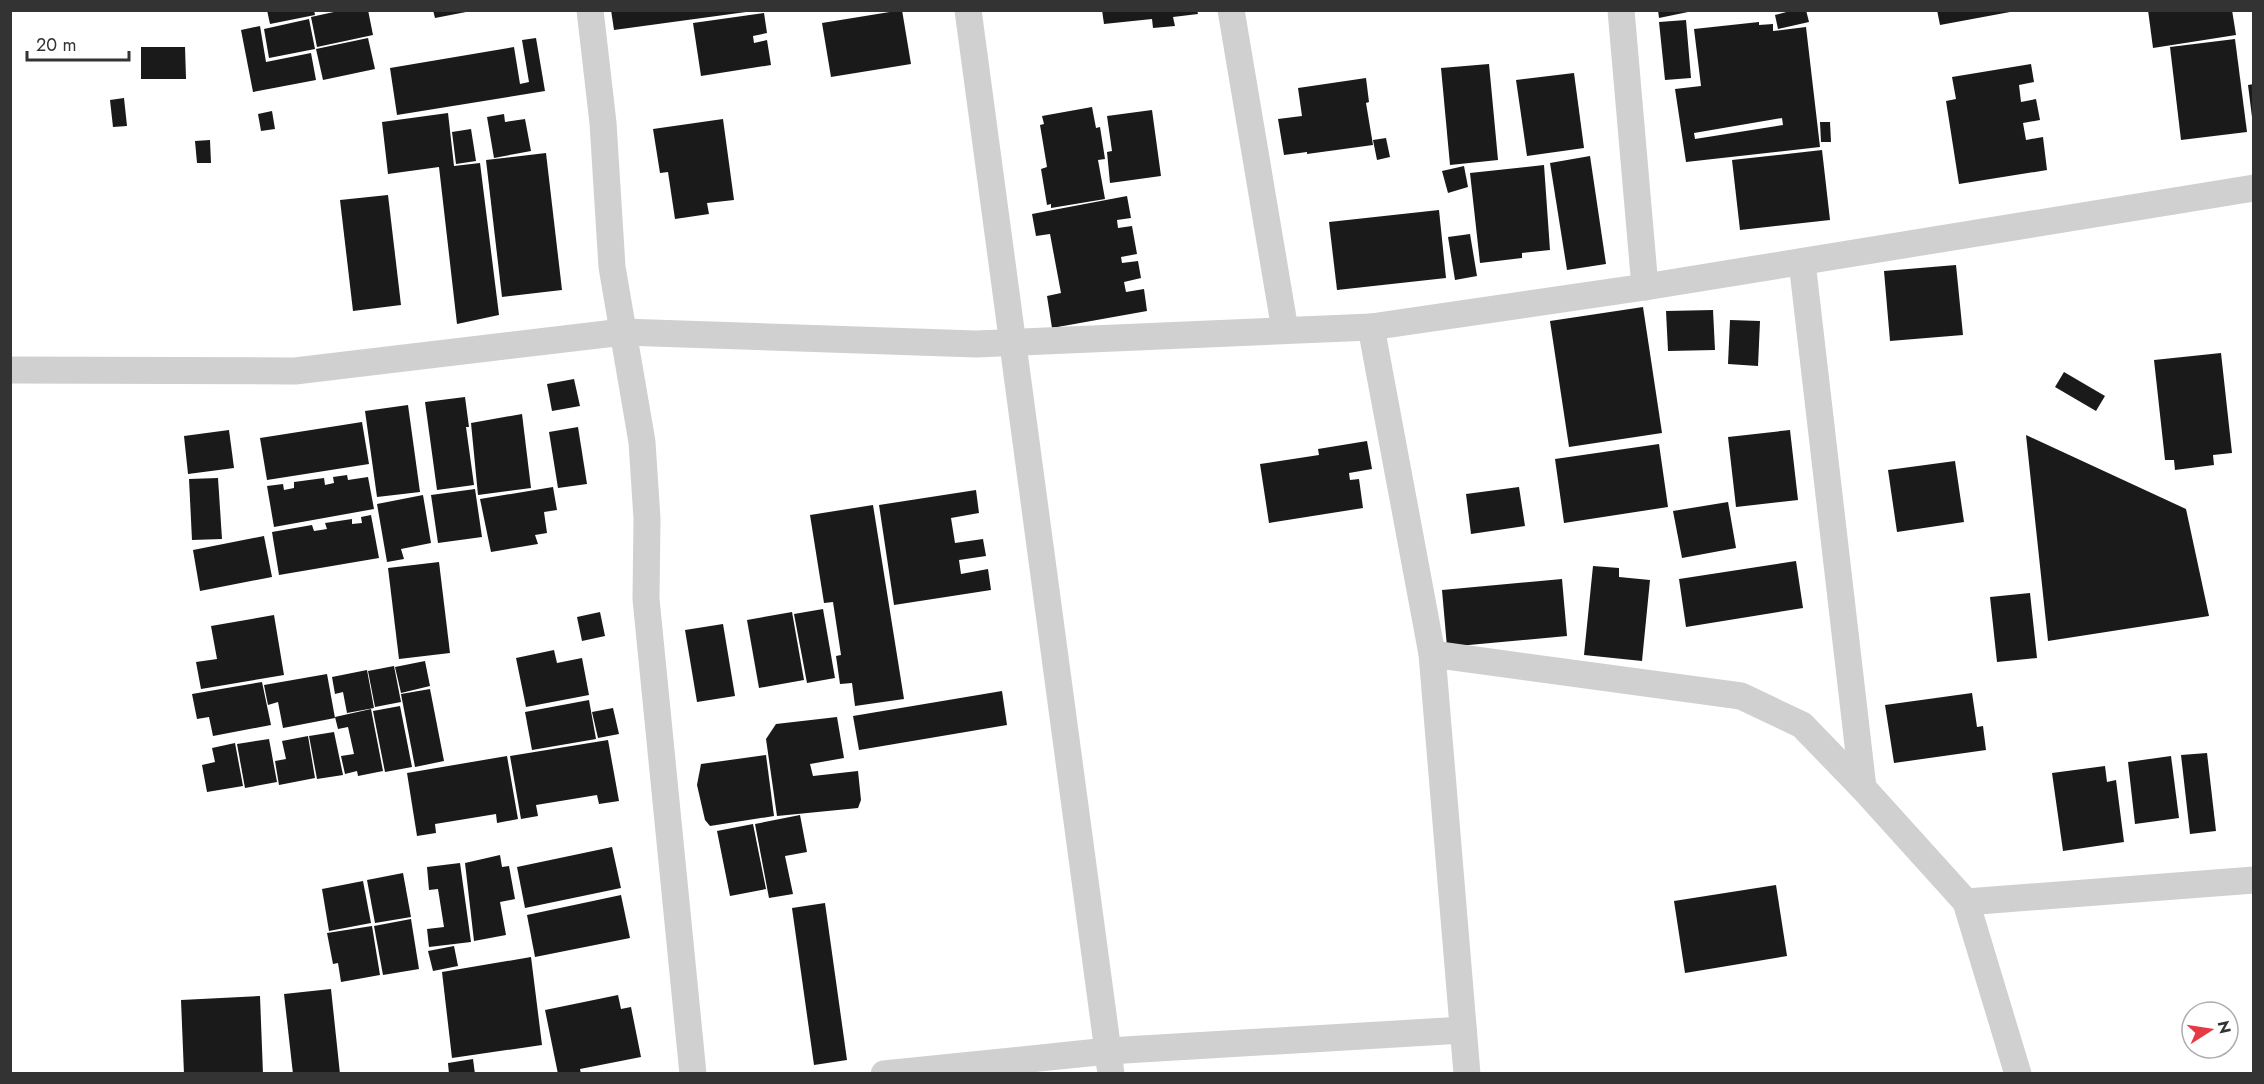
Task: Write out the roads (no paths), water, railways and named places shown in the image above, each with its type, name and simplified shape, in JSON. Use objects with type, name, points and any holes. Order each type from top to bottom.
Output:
[{"type":"street","points":[[591,10],[603,123],[612,267],[642,441],[647,519],[646,599],[693,1074]]},
{"type":"street","points":[[968,10],[1109,1062]]},
{"type":"street","points":[[1231,10],[1285,330]]},
{"type":"street","points":[[1622,10],[1645,287]]},
{"type":"street","points":[[10,370],[295,371],[623,332],[976,344],[1371,327],[1645,287],[2253,188]]},
{"type":"street","points":[[1802,262],[1863,788]]},
{"type":"street","points":[[1371,327],[1432,654],[1467,1074]]},
{"type":"street","points":[[1432,654],[1741,696],[1802,725],[1863,788],[1966,902],[2018,1074]]},
{"type":"street","points":[[1966,902],[2253,880]]},
{"type":"street","points":[[884,1074],[1109,1062],[1463,1030]]}]
